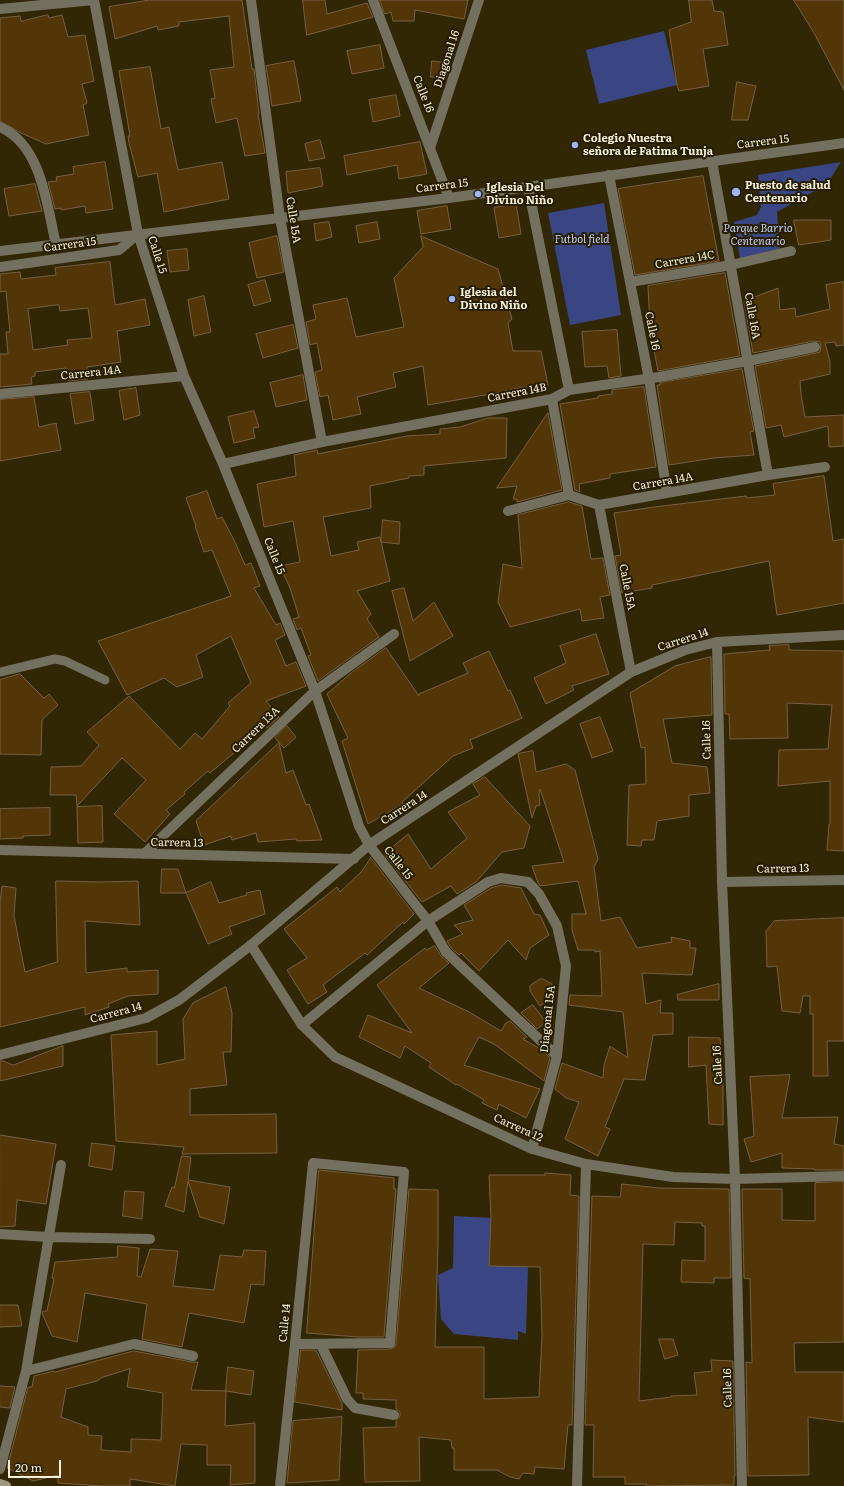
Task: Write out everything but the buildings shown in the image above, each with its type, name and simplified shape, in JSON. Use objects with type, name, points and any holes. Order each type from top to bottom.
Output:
[{"type":"main road","points":[[0,1484],[6,1486]]},
{"type":"street","points":[[0,9],[94,0]]},
{"type":"street","name":"Calle 15","points":[[94,0],[138,234],[184,376],[223,464],[315,691],[359,826],[369,845],[428,921],[446,952],[557,1056]]},
{"type":"street","name":"Calle 15A","points":[[251,0],[280,218],[322,442]]},
{"type":"street","name":"Calle 16","points":[[373,0],[449,198]]},
{"type":"street","name":"Diagonal 16","points":[[430,148],[479,0]]},
{"type":"street","points":[[5,129],[30,153],[43,184],[56,244]]},
{"type":"street","name":"Carrera 15","points":[[0,251],[449,198],[608,175],[844,144]]},
{"type":"street","name":"Calle 16A","points":[[712,161],[768,475]]},
{"type":"street","name":"Calle 16","points":[[608,175],[649,378],[667,493]]},
{"type":"street","points":[[528,187],[569,390]]},
{"type":"street","name":"Carrera 15","points":[[0,266],[119,250],[138,234]]},
{"type":"street","name":"Carrera 14C","points":[[630,282],[731,265],[791,251]]},
{"type":"street","name":"Carrera 14B","points":[[223,464],[322,442],[552,399],[569,390],[748,361],[815,347]]},
{"type":"street","name":"Carrera 14A","points":[[0,394],[184,376]]},
{"type":"street","points":[[552,399],[569,494]]},
{"type":"street","name":"Carrera 14A","points":[[599,505],[768,475],[825,467]]},
{"type":"street","points":[[508,511],[569,494],[599,505]]},
{"type":"street","name":"Calle 15A","points":[[599,505],[631,672]]},
{"type":"street","name":"Carrera 13A","points":[[144,854],[315,691],[394,634]]},
{"type":"street","name":"Carrera 14","points":[[0,1055],[146,1018],[179,1000],[251,945],[369,845],[631,672],[685,650],[717,642],[844,635]]},
{"type":"street","name":"Calle 16","points":[[717,642],[722,882],[735,1178],[742,1486]]},
{"type":"street","name":"Carrera 13","points":[[0,850],[354,859]]},
{"type":"street","name":"Diagonal 15A","points":[[428,921],[488,882],[501,878],[528,882],[540,894],[557,926],[566,966],[557,1056],[532,1149]]},
{"type":"street","name":"Carrera 13","points":[[722,882],[844,880]]},
{"type":"street","points":[[302,1025],[428,921]]},
{"type":"street","name":"Carrera 12","points":[[251,945],[302,1025],[335,1057],[532,1149],[586,1164],[673,1177],[735,1178],[844,1176]]},
{"type":"street","name":"Calle 14","points":[[280,1486],[313,1163],[404,1172],[390,1343],[321,1344]]},
{"type":"street","points":[[577,1486],[586,1164]]},
{"type":"street","points":[[0,1469],[26,1371],[61,1165]]},
{"type":"street","points":[[0,1234],[48,1237],[150,1239]]},
{"type":"street","points":[[26,1371],[134,1344],[193,1356]]},
{"type":"street","points":[[295,1344],[321,1344],[347,1399],[356,1408],[394,1415]]},
{"type":"lane","points":[[0,672],[55,659],[64,661],[105,680]]},
{"type":"green space","points":[[664,31],[677,85],[599,104],[586,50]]},
{"type":"green space","name":"Parque Barrio Centenario","points":[[841,162],[827,184],[777,212],[780,250],[740,259],[734,222],[757,215],[761,207],[758,175]]},
{"type":"green space","name":"Futbol field","points":[[604,203],[621,315],[570,325],[548,213]]},
{"type":"green space","points":[[454,1216],[491,1218],[490,1265],[528,1267],[526,1334],[518,1331],[518,1340],[454,1334],[441,1319],[438,1275],[453,1268]]},
{"type":"place","name":"Colegio Nuestra señora de Fatima Tunja","points":[[575,145]]},
{"type":"place","name":"Puesto de salud Centenario","points":[[736,192]]},
{"type":"place","name":"Iglesia Del Divino Niño","points":[[478,194]]},
{"type":"place","name":"Iglesia del Divino Niño","points":[[452,299]]}]
